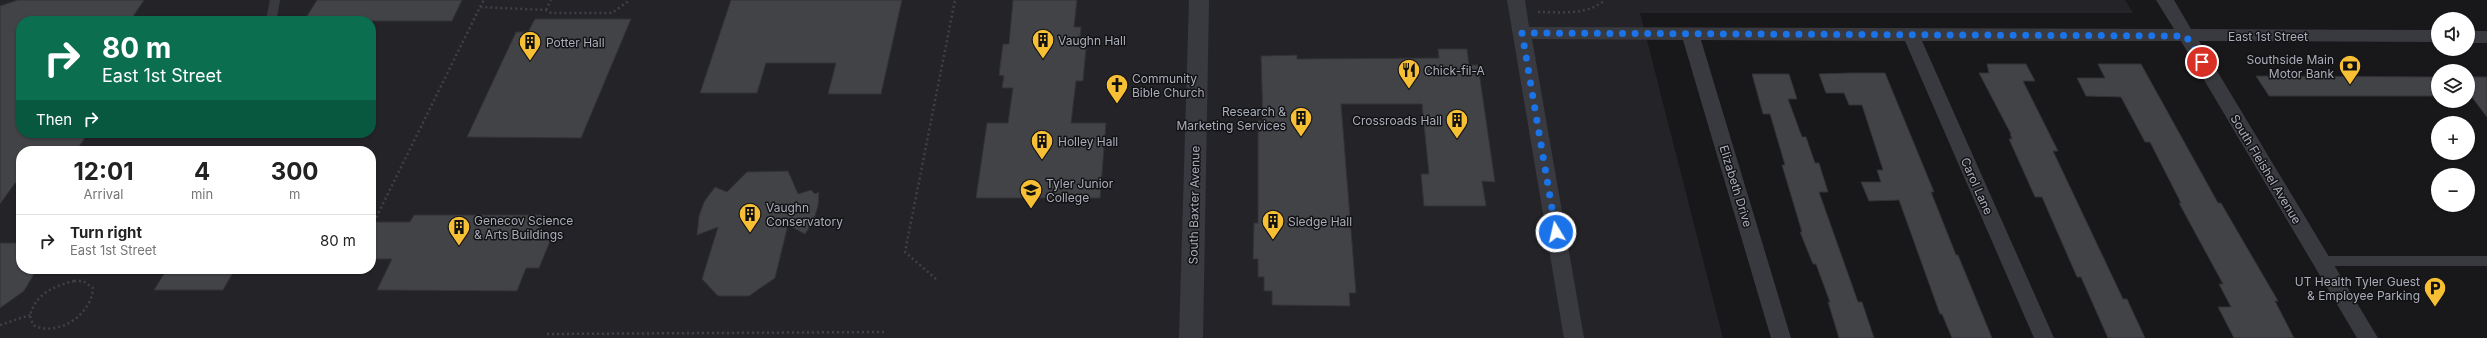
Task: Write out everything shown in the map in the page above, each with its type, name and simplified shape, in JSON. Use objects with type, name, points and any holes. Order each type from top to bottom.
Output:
[{"type":"street","name":"South Baxter Avenue","points":[[1191,338],[1199,0]]},
{"type":"street","name":"South Fleishel Avenue","points":[[2165,0],[2368,338]]},
{"type":"street","points":[[1517,6],[1574,338]]},
{"type":"street","name":"East 1st Street","points":[[1522,33],[2431,36]]},
{"type":"street","name":"Elizabeth Drive","points":[[1690,33],[1781,338]]},
{"type":"street","name":"Carol Lane","points":[[1911,35],[2044,338]]},
{"type":"street","points":[[2475,36],[2487,37]]},
{"type":"lane","points":[[272,16],[275,0]]},
{"type":"lane","points":[[2322,261],[2487,261]]},
{"type":"path","points":[[376,218],[484,0]]},
{"type":"path","points":[[546,10],[551,0]]},
{"type":"path","points":[[480,7],[546,10],[551,13],[612,13],[630,0]]},
{"type":"path","points":[[936,279],[905,252],[955,0]]},
{"type":"path","points":[[1517,6],[1576,11],[1591,8],[1605,0]]},
{"type":"path","points":[[0,325],[30,314],[37,300],[59,285],[83,281],[93,288],[94,294],[88,308],[71,322],[50,328],[42,328],[31,321],[30,314]]},
{"type":"path","points":[[547,334],[885,332]]},
{"type":"shaded area","name":"Tyler Junior College","points":[[0,0],[2125,0],[2133,13],[1640,13],[1723,338],[0,338]]},
{"type":"building","points":[[18,0],[144,0],[133,16],[16,16],[16,138],[85,138],[79,146],[16,146],[16,183],[0,204],[0,6]]},
{"type":"building","points":[[317,0],[462,0],[452,21],[376,21],[376,16],[307,16]]},
{"type":"building","points":[[731,0],[902,0],[881,94],[828,94],[836,63],[766,63],[757,93],[700,93]]},
{"type":"building","points":[[1013,0],[1077,0],[1074,27],[1081,27],[1080,37],[1087,37],[1083,81],[1076,81],[1071,123],[1106,123],[1100,198],[976,198],[987,123],[1008,123],[1013,88],[1002,88],[1004,76],[999,75],[1003,44],[1009,44]]},
{"type":"building","name":"Potter Hall","points":[[535,19],[631,19],[581,138],[467,137],[516,32],[528,32]]},
{"type":"building","points":[[1438,49],[1467,49],[1469,65],[1478,65],[1495,182],[1482,181],[1486,206],[1424,206],[1421,174],[1429,174],[1422,104],[1341,104],[1356,293],[1349,293],[1350,306],[1272,305],[1272,291],[1264,291],[1264,277],[1258,277],[1258,259],[1253,259],[1254,223],[1258,223],[1258,121],[1263,121],[1261,56],[1297,55],[1297,59],[1439,58]]},
{"type":"building","points":[[1987,64],[2026,64],[2035,81],[2023,81],[2058,151],[2053,151],[2123,299],[2127,299],[2145,338],[2108,338],[2081,277],[2077,277],[2042,197],[2035,197],[2009,139],[2012,139],[2011,134],[1979,73],[1989,73]]},
{"type":"building","points":[[2098,64],[2141,64],[2218,203],[2221,203],[2278,301],[2275,301],[2294,338],[2234,338],[2218,307],[2231,307],[2219,284],[2223,284],[2179,203],[2181,203],[2150,142],[2145,142],[2121,97],[2086,96],[2077,78],[2105,78]]},
{"type":"building","points":[[1885,73],[1934,192],[1931,192],[1956,255],[1958,255],[1992,338],[1952,338],[1942,314],[1940,314],[1899,200],[1869,201],[1861,182],[1881,182],[1877,170],[1883,170],[1862,105],[1849,105],[1844,93],[1826,93],[1819,74]]},
{"type":"building","points":[[1752,74],[1789,74],[1797,99],[1788,99],[1802,137],[1806,137],[1815,163],[1819,163],[1828,192],[1819,192],[1858,302],[1862,302],[1874,338],[1839,338],[1828,302],[1830,302],[1816,264],[1813,264],[1800,232],[1802,232],[1782,165],[1785,165],[1770,114],[1763,114]]},
{"type":"building","name":"Southside Main Motor Bank","points":[[2256,76],[2431,77],[2431,96],[2269,96]]},
{"type":"building","points":[[2475,77],[2487,77],[2487,117],[2475,101]]},
{"type":"building","name":"Vaughn Conservatory","points":[[788,171],[798,194],[811,190],[815,194],[819,192],[818,206],[813,222],[805,234],[788,225],[775,278],[749,296],[718,296],[702,279],[718,227],[697,235],[699,216],[704,202],[715,187],[727,192],[747,172]]},
{"type":"building","name":"Genecov Science & Arts Buildings","points":[[414,215],[545,215],[537,234],[553,234],[539,268],[526,268],[517,291],[377,290],[392,259],[376,259],[376,222],[410,222]]},
{"type":"building","points":[[0,243],[16,243],[16,274],[34,274],[24,291],[0,308]]},
{"type":"building","points":[[164,274],[232,274],[223,290],[154,290]]},
{"type":"place","name":"Vaughn Hall","points":[[1043,60]]},
{"type":"place","name":"Potter Hall","points":[[530,62]]},
{"type":"place","name":"Southside Main Motor Bank","points":[[2350,86]]},
{"type":"place","name":"Chick-fil-A","points":[[1409,90]]},
{"type":"place","name":"Community Bible Church","points":[[1117,104]]},
{"type":"place","name":"Research & Marketing Services","points":[[1301,138]]},
{"type":"place","name":"Crossroads Hall","points":[[1457,140]]},
{"type":"place","name":"Holley Hall","points":[[1042,160]]},
{"type":"place","name":"Tyler Junior College","points":[[1031,210]]},
{"type":"place","name":"Vaughn Conservatory","points":[[750,234]]},
{"type":"place","name":"Sledge Hall","points":[[1273,240]]},
{"type":"place","name":"Genecov Science & Arts Buildings","points":[[459,246]]},
{"type":"place","name":"UT Health Tyler Guest & Employee Parking","points":[[2435,308]]},
{"type":"route","points":[[1556,232],[1522,33],[2186,36],[2202,62]]}]
